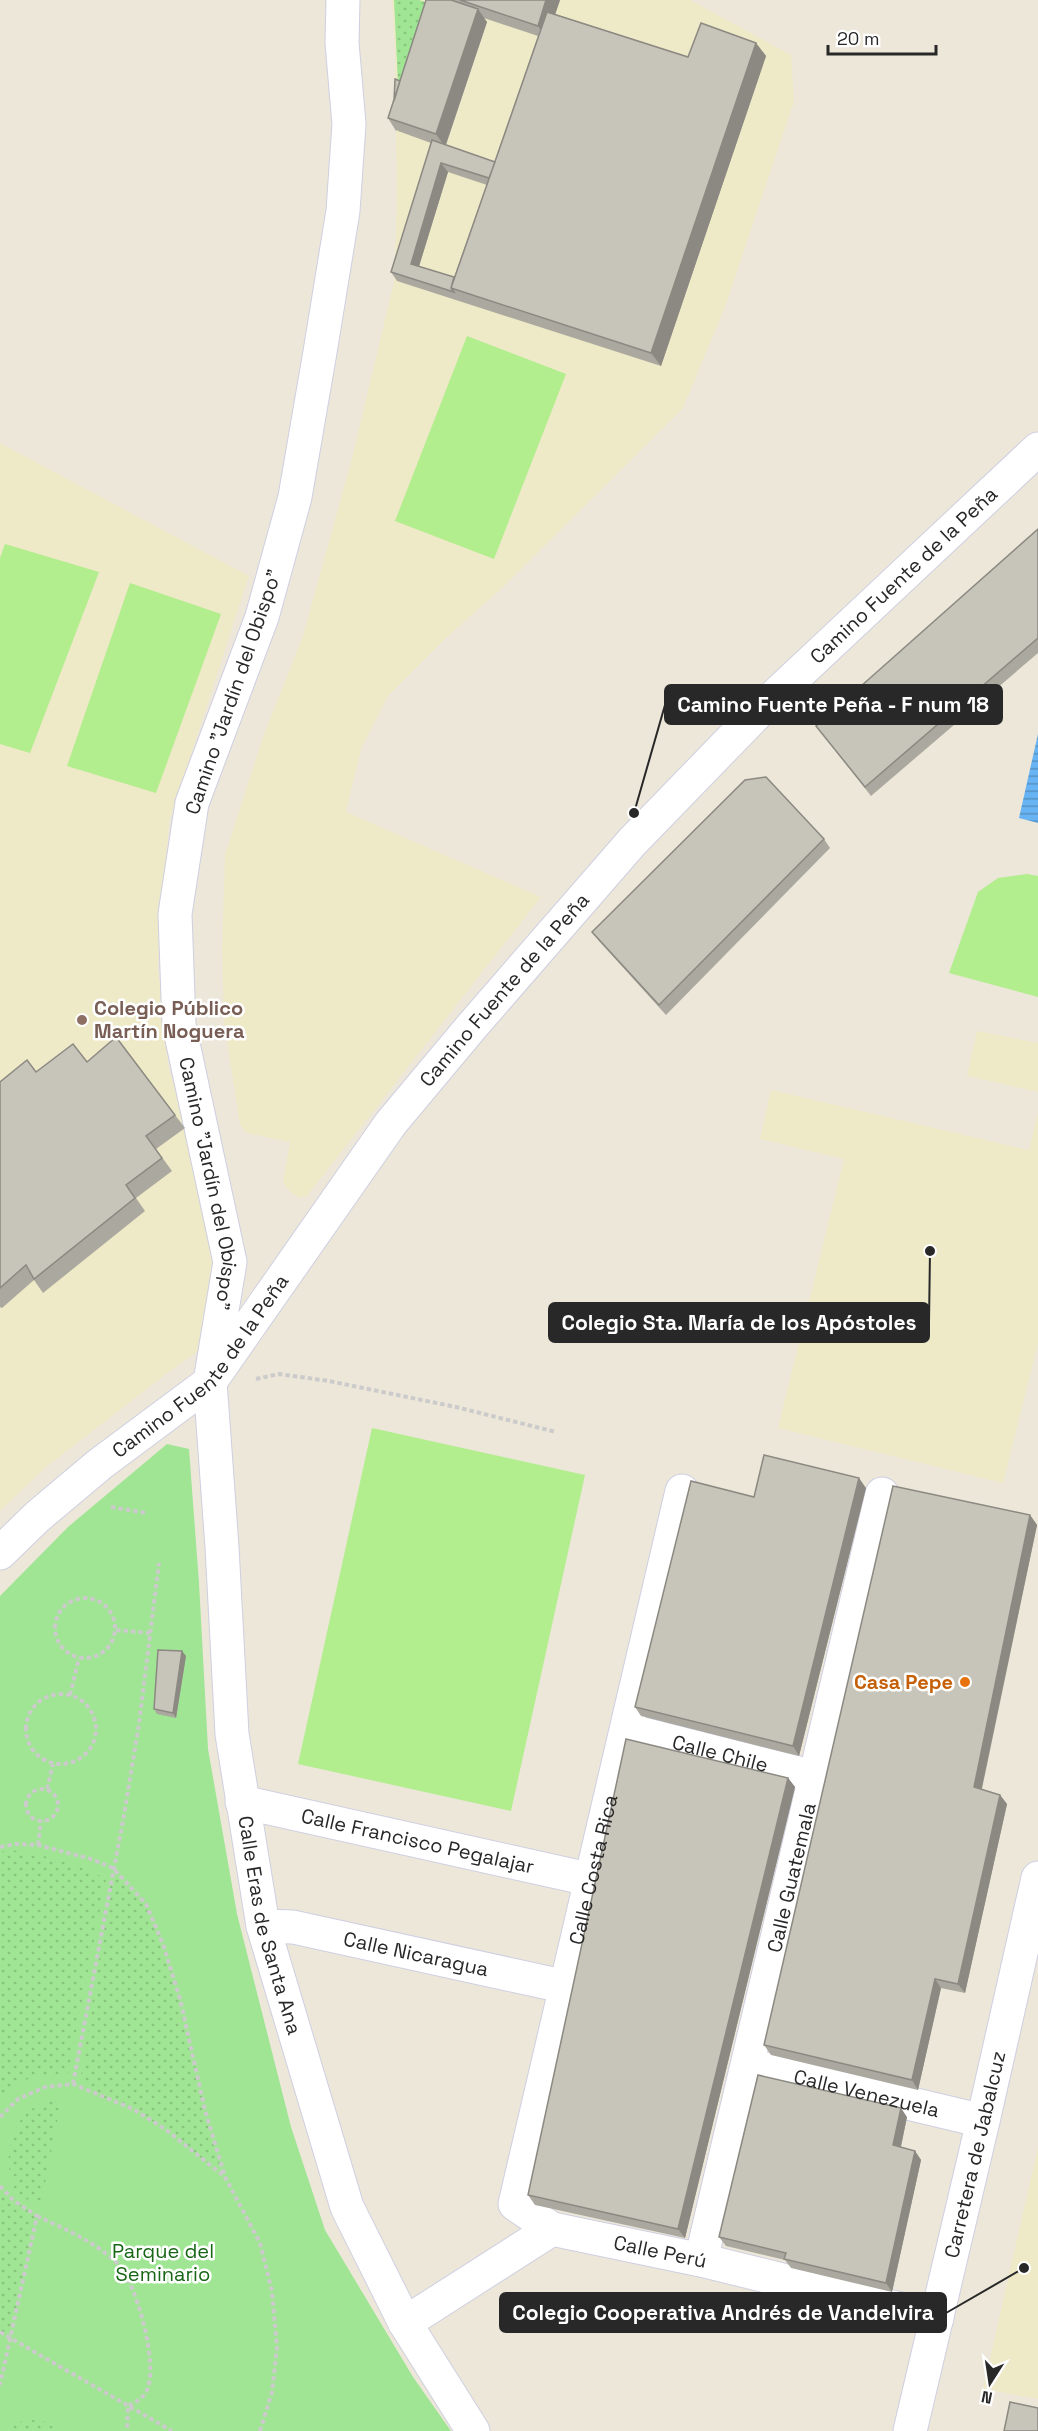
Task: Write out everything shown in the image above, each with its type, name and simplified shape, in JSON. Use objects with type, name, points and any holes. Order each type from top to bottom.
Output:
[{"type":"street","name":"Camino \"Jardín del Obispo\"","points":[[210,1382],[230,1262],[179,1025],[175,914],[192,803],[262,617],[295,497],[343,211],[348,124],[342,43],[343,0]]},
{"type":"street","name":"Camino Fuente de la Peña","points":[[0,1554],[37,1517],[100,1464],[210,1382],[391,1123],[632,842],[763,707],[1038,449]]},
{"type":"street","name":"Calle Eras de Santa Ana","points":[[210,1382],[232,1734],[263,1926],[347,2207],[405,2323],[472,2431]]},
{"type":"street","name":"Calle Costa Rica","points":[[552,2229],[515,2204],[682,1491]]},
{"type":"street","name":"Calle Guatemala","points":[[701,2260],[882,1494]]},
{"type":"street","name":"Calle Chile","points":[[627,1730],[814,1777]]},
{"type":"street","name":"Calle Francisco Pegalajar","points":[[242,1802],[592,1880]]},
{"type":"street","name":"Carretera de Jabalcuz","points":[[910,2431],[1038,1878]]},
{"type":"street","name":"Calle Nicaragua","points":[[263,1926],[293,1927],[567,1987]]},
{"type":"street","name":"Calle Venezuela","points":[[748,2065],[983,2121]]},
{"type":"street","points":[[405,2323],[552,2229]]},
{"type":"street","name":"Calle Perú","points":[[552,2229],[701,2260],[937,2318]]},
{"type":"path","points":[[256,1380],[279,1374],[329,1381],[456,1407],[556,1432]]},
{"type":"path","points":[[111,1507],[147,1513]]},
{"type":"path","points":[[73,2084],[137,1735],[159,1563]]},
{"type":"path","points":[[83,1598],[102,1603],[114,1620],[116,1630],[113,1640],[99,1656],[79,1658],[69,1655],[62,1649],[54,1632],[55,1621],[65,1605],[83,1598]]},
{"type":"path","points":[[116,1630],[150,1634]]},
{"type":"path","points":[[70,1695],[79,1658]]},
{"type":"path","points":[[60,1694],[70,1695],[88,1706],[94,1714],[97,1735],[94,1744],[80,1760],[52,1764],[39,1757],[32,1749],[26,1729],[28,1719],[32,1708],[40,1701],[60,1694]]},
{"type":"path","points":[[47,1789],[52,1764]]},
{"type":"path","points":[[47,1789],[55,1795],[58,1810],[51,1818],[41,1821],[28,1813],[26,1802],[31,1792],[47,1789]]},
{"type":"path","points":[[38,1845],[41,1821]]},
{"type":"path","points":[[0,1847],[15,1844],[38,1845],[63,1850],[113,1868],[146,1904],[164,1944],[180,1999],[205,2110],[225,2177],[260,2243],[272,2291],[277,2348],[272,2392],[260,2431]]},
{"type":"path","points":[[0,2117],[18,2099],[45,2087],[73,2084],[133,2109],[165,2129],[225,2177]]},
{"type":"path","points":[[0,2186],[13,2200],[36,2216],[80,2235],[119,2266],[127,2278],[141,2308],[150,2378],[147,2391],[139,2401],[128,2406]]},
{"type":"path","points":[[0,2385],[36,2216]]},
{"type":"path","points":[[0,2332],[172,2431]]},
{"type":"path","points":[[127,2431],[128,2406]]},
{"type":"shaded area","points":[[392,0],[690,0],[791,55],[794,102],[725,307],[683,408],[502,588],[447,637],[388,696],[361,749],[346,812],[541,897],[307,1196],[300,1198],[290,1192],[283,1182],[290,1142],[247,1133],[240,1125],[224,1022],[222,950],[225,855],[264,734],[303,636],[352,458],[394,282],[397,202]]},
{"type":"shaded area","name":"Colegio Público Martín Noguera","points":[[0,443],[249,576],[169,822],[158,969],[169,1071],[193,1132],[219,1258],[202,1348],[45,1468],[0,1511]]},
{"type":"shaded area","points":[[977,1031],[1038,1043],[1038,1092],[967,1076]]},
{"type":"shaded area","points":[[771,1090],[1029,1150],[1038,1112],[1038,1343],[1003,1483],[778,1428],[844,1159],[760,1139]]},
{"type":"shaded area","points":[[1038,2147],[1038,2399],[983,2389]]},
{"type":"green space","points":[[394,0],[419,0],[431,4],[405,86],[398,84]]},
{"type":"green space","points":[[467,336],[566,374],[494,559],[395,521]]},
{"type":"green space","points":[[5,544],[99,572],[30,753],[0,744],[0,558]]},
{"type":"green space","points":[[130,583],[221,614],[156,793],[67,766]]},
{"type":"green space","points":[[1027,874],[1038,876],[1038,997],[949,973],[978,892],[998,878]]},
{"type":"green space","points":[[372,1428],[585,1475],[511,1811],[298,1764]]},
{"type":"green space","name":"Parque del Seminario","points":[[167,1444],[189,1449],[208,1749],[237,1914],[291,2127],[325,2230],[413,2377],[451,2431],[0,2431],[0,1596],[68,1527]]},
{"type":"green space","points":[[11,1850],[60,1860],[106,1879],[68,2074],[39,2076],[20,2082],[11,2087],[0,2102],[0,1852]]},
{"type":"green space","points":[[113,1868],[146,1904],[163,1944],[180,1999],[205,2110],[225,2177],[165,2129],[133,2109],[100,2096],[81,2076]]},
{"type":"green space","points":[[54,2099],[61,2101],[41,2204],[26,2199],[14,2188],[10,2174],[10,2146],[20,2121],[40,2104]]},
{"type":"green space","points":[[0,2186],[13,2200],[37,2216],[11,2339],[0,2332]]},
{"type":"green space","points":[[41,2419],[59,2431],[9,2431],[11,2423]]},
{"type":"water","points":[[1038,734],[1038,823],[1019,818]]},
{"type":"building","points":[[426,0],[451,0],[478,9],[436,134],[388,118]]},
{"type":"building","points":[[460,0],[546,0],[538,26]]},
{"type":"building","points":[[547,12],[688,57],[701,23],[756,43],[651,353],[451,288]]},
{"type":"building","points":[[395,79],[400,81],[394,101]]},
{"type":"building","points":[[432,140],[495,162],[489,178],[441,163],[411,264],[454,277],[451,288],[454,292],[391,272]]},
{"type":"building","points":[[1038,529],[1038,638],[865,787],[816,726]]},
{"type":"building","points":[[766,777],[824,839],[659,1005],[592,932],[745,780]]},
{"type":"building","points":[[116,1037],[175,1115],[146,1136],[162,1158],[126,1185],[135,1198],[34,1279],[26,1265],[0,1288],[0,1082],[27,1060],[36,1072],[73,1044],[87,1062]]},
{"type":"building","points":[[764,1455],[859,1478],[793,1746],[635,1707],[691,1481],[754,1497]]},
{"type":"building","points":[[893,1486],[1030,1515],[974,1787],[1000,1795],[958,1984],[935,1979],[912,2080],[764,2045]]},
{"type":"building","points":[[158,1650],[182,1651],[173,1713],[154,1709]]},
{"type":"building","points":[[626,1739],[788,1778],[678,2229],[528,2195]]},
{"type":"building","points":[[758,2075],[901,2108],[893,2145],[915,2151],[886,2283],[784,2259],[786,2253],[719,2237]]},
{"type":"building","points":[[1010,2402],[1038,2408],[1038,2431],[1004,2431]]},
{"type":"place","name":"Camino Fuente Peña - F num 18","points":[[634,813]]},
{"type":"place","name":"Colegio Público Martín Noguera","points":[[82,1020]]},
{"type":"place","name":"Colegio Sta. María de los Apóstoles","points":[[930,1251]]},
{"type":"place","name":"Casa Pepe","points":[[965,1682]]},
{"type":"place","name":"Colegio Cooperativa Andrés de Vandelvira","points":[[1024,2268]]}]
